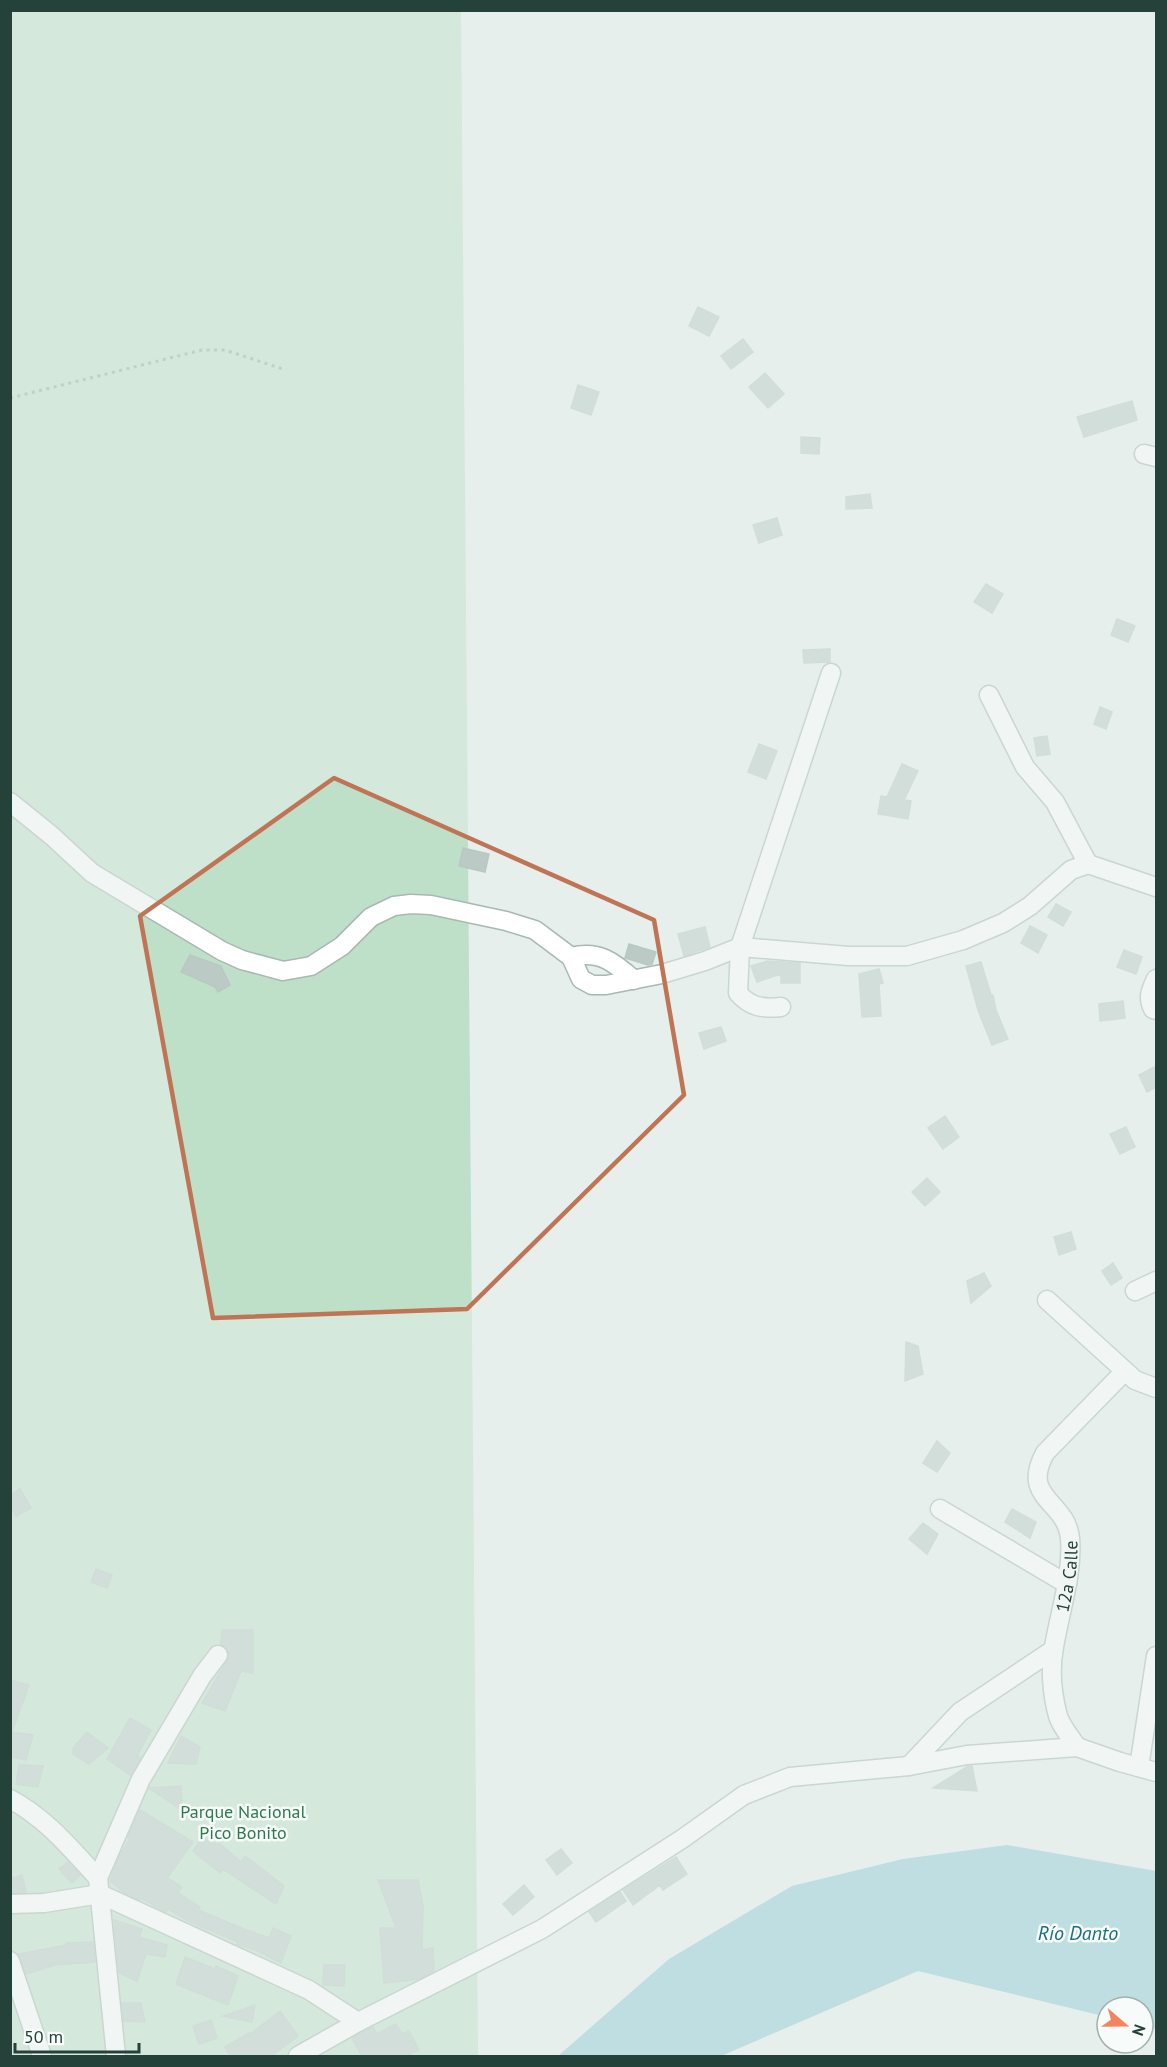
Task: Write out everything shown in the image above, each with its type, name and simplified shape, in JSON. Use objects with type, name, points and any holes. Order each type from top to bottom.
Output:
[{"type":"street","points":[[781,1007],[766,1009],[745,1001],[738,993],[740,947],[831,673]]},
{"type":"street","points":[[990,695],[1025,767],[1055,802],[1088,864]]},
{"type":"street","points":[[10,802],[92,873],[222,951],[242,960],[283,971],[311,966],[342,946],[371,917],[394,906],[411,904],[431,905],[506,921],[535,930],[571,957],[581,979],[592,985],[606,985],[694,964],[740,947],[848,956],[907,956],[963,940],[1003,924],[1030,906],[1071,870],[1088,864],[1156,887]]},
{"type":"street","points":[[571,957],[585,953],[603,957],[634,980]]},
{"type":"street","points":[[1156,979],[1149,1001],[1156,1010]]},
{"type":"street","points":[[1135,1291],[1156,1281]]},
{"type":"street","points":[[1047,1300],[1135,1380],[1156,1388]]},
{"type":"street","name":"12a Calle","points":[[1077,1747],[1059,1718],[1053,1685],[1053,1650],[1067,1584],[1070,1540],[1068,1526],[1039,1488],[1036,1477],[1045,1453],[1125,1371]]},
{"type":"street","points":[[940,1509],[1067,1584]]},
{"type":"street","points":[[909,1766],[960,1712],[1053,1650]]},
{"type":"street","points":[[116,2056],[99,1886],[141,1779],[201,1676],[218,1655]]},
{"type":"street","points":[[298,2056],[358,2022],[542,1929],[682,1839],[744,1795],[790,1778],[909,1766],[967,1755],[1077,1747],[1148,1769],[1156,1656]]},
{"type":"street","points":[[10,1799],[26,1807],[51,1827],[99,1886],[309,1990],[358,2022]]},
{"type":"street","points":[[10,1904],[44,1903],[99,1886]]},
{"type":"street","points":[[10,1961],[42,2056]]},
{"type":"path","points":[[10,398],[202,350],[225,350],[286,370]]},
{"type":"highlighted area","points":[[334,778],[654,920],[684,1095],[467,1309],[213,1318],[140,916]]},
{"type":"green space","name":"Parque Nacional Pico Bonito","points":[[11,11],[461,11],[478,2056],[11,2056]]},
{"type":"water","name":"Río Danto","points":[[1007,1845],[1156,1871],[1156,2029],[1155,1995],[1095,1995],[1095,2014],[918,1971],[721,2056],[558,2056],[669,1959],[792,1886],[903,1859]]},
{"type":"building","points":[[698,307],[719,317],[709,336],[689,326]]},
{"type":"building","points":[[743,339],[753,352],[731,369],[721,356]]},
{"type":"building","points":[[765,373],[784,394],[768,408],[749,387]]},
{"type":"building","points":[[578,385],[599,392],[591,415],[571,408]]},
{"type":"building","points":[[1132,401],[1137,420],[1084,437],[1077,417]]},
{"type":"building","points":[[801,437],[820,438],[819,454],[801,453]]},
{"type":"building","points":[[870,494],[872,508],[846,509],[846,497]]},
{"type":"building","points":[[777,518],[782,535],[759,543],[753,525]]},
{"type":"building","points":[[986,584],[1003,594],[992,613],[974,602]]},
{"type":"building","points":[[1117,619],[1135,626],[1128,642],[1111,635]]},
{"type":"building","points":[[830,649],[830,662],[804,663],[803,650]]},
{"type":"building","points":[[1100,707],[1112,712],[1106,729],[1094,724]]},
{"type":"building","points":[[1047,736],[1050,754],[1037,756],[1034,738]]},
{"type":"building","points":[[759,744],[777,751],[766,779],[748,772]]},
{"type":"building","points":[[902,764],[918,771],[904,800],[911,801],[908,819],[878,814],[881,796],[887,797]]},
{"type":"building","points":[[463,848],[489,854],[485,872],[459,866]]},
{"type":"building","points":[[1056,904],[1071,912],[1063,926],[1048,917]]},
{"type":"building","points":[[1030,926],[1047,935],[1038,953],[1021,943]]},
{"type":"building","points":[[705,927],[710,947],[684,956],[678,934]]},
{"type":"building","points":[[629,944],[656,952],[652,964],[648,965],[625,958]]},
{"type":"building","points":[[1124,950],[1142,957],[1136,974],[1117,967]]},
{"type":"building","points":[[190,955],[221,966],[230,985],[218,992],[215,987],[181,972]]},
{"type":"building","points":[[767,961],[800,963],[800,983],[781,983],[781,974],[757,982],[751,966]]},
{"type":"building","points":[[981,962],[1008,1039],[992,1045],[978,1010],[966,966]]},
{"type":"building","points":[[879,969],[883,983],[879,984],[881,1016],[862,1017],[859,974]]},
{"type":"building","points":[[1123,1001],[1125,1018],[1100,1021],[1099,1004]]},
{"type":"building","points":[[721,1027],[726,1041],[704,1049],[699,1033]]},
{"type":"building","points":[[1156,1066],[1156,1087],[1147,1092],[1139,1075]]},
{"type":"building","points":[[945,1116],[959,1137],[943,1149],[928,1128]]},
{"type":"building","points":[[1126,1127],[1135,1147],[1120,1154],[1110,1134]]},
{"type":"building","points":[[927,1178],[940,1192],[925,1206],[912,1192]]},
{"type":"building","points":[[1071,1232],[1076,1249],[1059,1255],[1054,1237]]},
{"type":"building","points":[[1113,1263],[1122,1278],[1111,1285],[1102,1271]]},
{"type":"building","points":[[984,1273],[991,1286],[971,1303],[967,1281]]},
{"type":"building","points":[[906,1342],[918,1346],[923,1374],[905,1381]]},
{"type":"building","points":[[937,1441],[950,1453],[937,1472],[923,1463]]},
{"type":"building","points":[[20,1489],[31,1508],[16,1516],[10,1506],[10,1495]]},
{"type":"building","points":[[1012,1509],[1036,1522],[1030,1538],[1005,1522]]},
{"type":"building","points":[[923,1523],[938,1534],[927,1554],[909,1539]]},
{"type":"building","points":[[96,1569],[112,1575],[107,1588],[91,1582]]},
{"type":"building","points":[[222,1630],[253,1630],[253,1673],[241,1671],[225,1711],[202,1703],[229,1657],[228,1650],[221,1644]]},
{"type":"building","points":[[10,1680],[29,1685],[12,1732],[10,1732]]},
{"type":"building","points":[[130,1718],[151,1730],[137,1756],[141,1758],[130,1775],[107,1759]]},
{"type":"building","points":[[10,1732],[33,1735],[26,1760],[10,1757]]},
{"type":"building","points":[[87,1732],[108,1748],[89,1764],[73,1754],[73,1748]]},
{"type":"building","points":[[181,1736],[200,1747],[196,1764],[168,1763]]},
{"type":"building","points":[[19,1765],[43,1766],[38,1787],[16,1784]]},
{"type":"building","points":[[968,1766],[972,1766],[977,1791],[933,1788]]},
{"type":"building","points":[[181,1786],[182,1810],[149,1788],[150,1788]]},
{"type":"building","points":[[140,1810],[193,1842],[167,1878],[182,1887],[178,1893],[200,1907],[198,1910],[244,1929],[269,1938],[273,1928],[291,1936],[281,1963],[188,1921],[168,1909],[166,1912],[141,1898],[139,1900],[125,1893],[110,1881],[119,1857],[130,1839],[128,1838]]},
{"type":"building","points":[[202,1838],[218,1845],[219,1843],[241,1862],[245,1856],[284,1886],[276,1904],[223,1869],[220,1873],[193,1851]]},
{"type":"building","points":[[561,1849],[572,1863],[557,1875],[546,1860]]},
{"type":"building","points":[[676,1857],[687,1874],[663,1890],[660,1885],[633,1905],[623,1890]]},
{"type":"building","points":[[68,1862],[80,1875],[72,1883],[59,1869]]},
{"type":"building","points":[[22,1875],[26,1892],[10,1893],[10,1879]]},
{"type":"building","points":[[378,1880],[418,1880],[423,1906],[422,1950],[433,1948],[434,1971],[419,1979],[384,1983],[380,1928],[396,1928]]},
{"type":"building","points":[[524,1885],[534,1897],[513,1915],[503,1904]]},
{"type":"building","points":[[620,1892],[626,1901],[596,1922],[589,1912]]},
{"type":"building","points":[[114,1920],[142,1929],[139,1937],[167,1945],[165,1957],[146,1954],[137,1981],[119,1973]]},
{"type":"building","points":[[93,1942],[95,1962],[55,1965],[26,1974],[19,1954],[66,1945],[66,1943]]},
{"type":"building","points":[[185,1957],[215,1969],[216,1966],[238,1976],[228,2005],[176,1984]]},
{"type":"building","points":[[324,1965],[345,1965],[344,1986],[323,1985]]},
{"type":"building","points":[[122,2003],[141,2003],[145,2022],[124,2021]]},
{"type":"building","points":[[255,2005],[252,2022],[223,2016]]},
{"type":"building","points":[[280,2011],[298,2036],[271,2056],[230,2056],[225,2047],[249,2033],[249,2035]]},
{"type":"building","points":[[211,2020],[217,2038],[199,2044],[193,2026]]},
{"type":"building","points":[[396,2024],[402,2034],[409,2031],[419,2050],[406,2056],[362,2056],[352,2038],[373,2027],[377,2034]]}]
